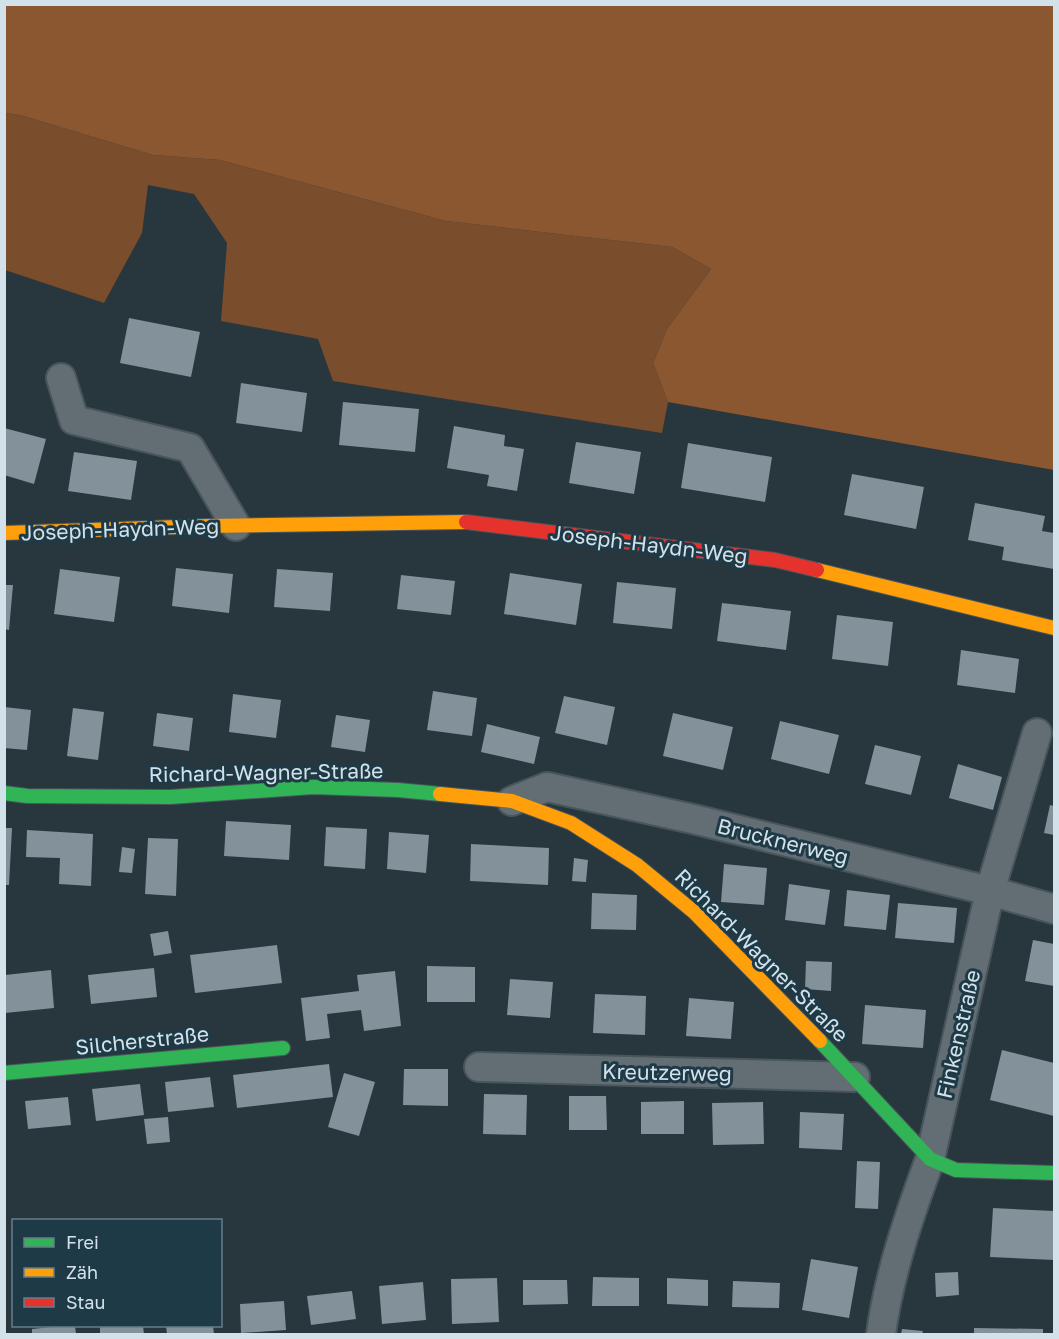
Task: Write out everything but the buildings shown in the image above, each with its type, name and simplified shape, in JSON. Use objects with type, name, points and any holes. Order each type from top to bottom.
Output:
[{"type":"street","name":"Joseph-Haydn-Weg","points":[[61,378],[74,420],[190,448],[236,526]]},
{"type":"street","name":"Joseph-Haydn-Weg","points":[[4,533],[468,522],[775,560],[1054,628]]},
{"type":"street","name":"Finkenstraße","points":[[881,1335],[886,1298],[916,1196],[930,1159],[990,891],[1037,734]]},
{"type":"street","name":"Brucknerweg","points":[[512,801],[547,787],[693,819],[990,891],[1054,909]]},
{"type":"street","name":"Richard-Wagner-Straße","points":[[4,793],[27,796],[170,797],[313,788],[398,790],[512,801],[571,823],[645,872],[694,912],[855,1077],[930,1159]]},
{"type":"street","name":"Silcherstraße","points":[[4,1074],[283,1048]]},
{"type":"street","name":"Kreutzerweg","points":[[479,1068],[855,1077]]},
{"type":"street","points":[[930,1159],[956,1170],[1054,1173]]},
{"type":"shaded area","points":[[5,4],[1054,5],[1054,470],[668,402],[653,363],[667,329],[711,269],[672,247],[446,221],[220,160],[153,155],[20,115],[5,113]]},
{"type":"shaded area","points":[[5,113],[20,115],[153,155],[220,160],[446,221],[672,247],[711,269],[667,329],[653,363],[668,402],[662,433],[333,381],[318,339],[221,321],[227,243],[194,194],[148,185],[142,233],[104,303],[5,270]]},
{"type":"traffic: fast","points":[[4,793],[27,796],[170,797],[313,787],[440,794]]},
{"type":"traffic: fast","points":[[820,1041],[930,1159],[956,1170],[1054,1173]]},
{"type":"traffic: fast","points":[[4,1073],[283,1048]]},
{"type":"traffic: slow","points":[[4,533],[207,526],[466,522]]},
{"type":"traffic: slow","points":[[817,570],[1054,628]]},
{"type":"traffic: slow","points":[[440,794],[512,801],[571,823],[637,865],[694,912],[820,1041]]},
{"type":"traffic: jam","points":[[466,522],[775,560],[817,570]]}]
